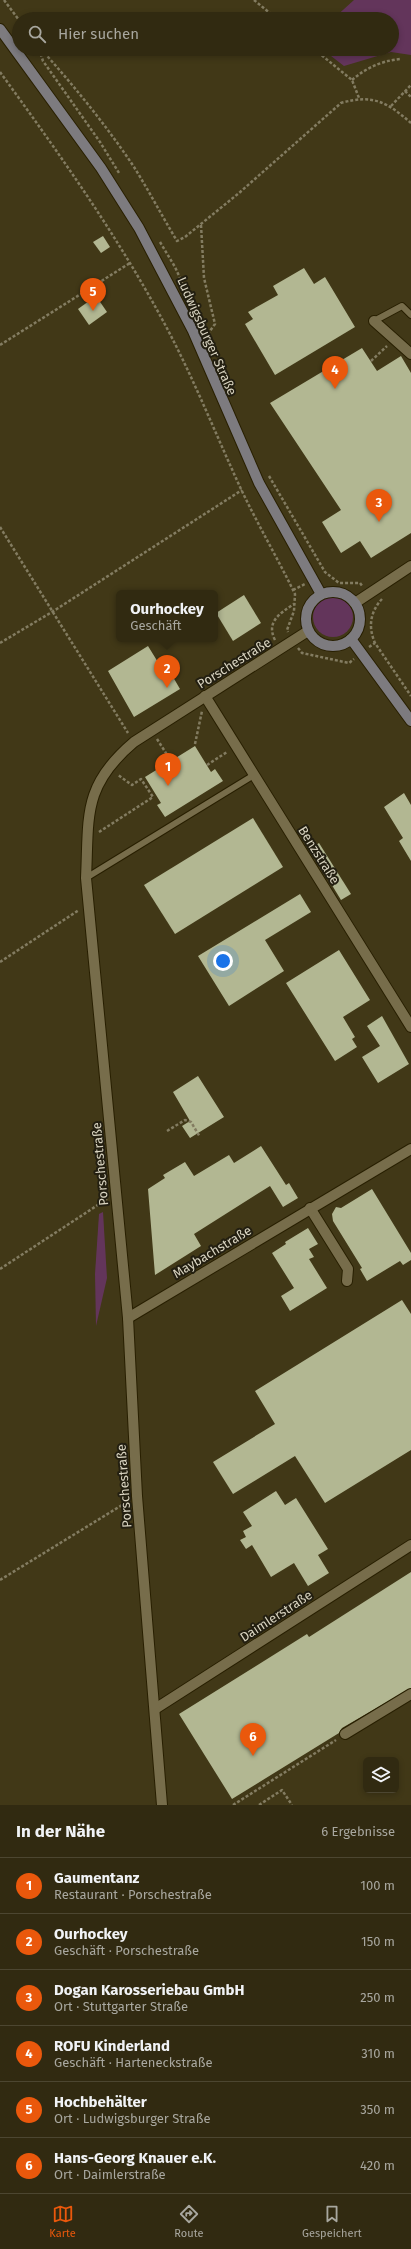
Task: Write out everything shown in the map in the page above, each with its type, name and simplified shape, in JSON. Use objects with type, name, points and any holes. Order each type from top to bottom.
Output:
[{"type":"main road","name":"Ludwigsburger Straße","points":[[0,29],[12,45]]},
{"type":"main road","name":"Ludwigsburger Straße","points":[[20,56],[121,198],[158,262],[193,331],[259,483],[321,594]]},
{"type":"main road","points":[[330,592],[343,593],[355,603],[360,616],[359,624],[351,639],[337,646],[327,645],[314,639],[308,631],[305,618],[306,611],[311,602],[321,594],[330,592]]},
{"type":"main road","points":[[351,639],[411,721]]},
{"type":"street","points":[[374,321],[411,354]]},
{"type":"street","points":[[355,603],[411,566]]},
{"type":"street","name":"Porschestraße","points":[[162,1805],[137,1496],[128,1318],[88,905],[86,878],[88,820],[93,796],[100,778],[114,758],[152,730],[308,631]]},
{"type":"street","name":"Benzstraße","points":[[205,696],[411,1027]]},
{"type":"street","name":"Maybachstraße","points":[[128,1318],[411,1149]]},
{"type":"street","points":[[310,1208],[348,1269],[347,1281]]},
{"type":"street","name":"Daimlerstraße","points":[[155,1709],[411,1545]]},
{"type":"street","points":[[345,1734],[411,1694]]},
{"type":"lane","points":[[374,321],[402,306],[411,315]]},
{"type":"lane","points":[[86,878],[254,775]]},
{"type":"path","points":[[4,0],[13,12]]},
{"type":"path","points":[[254,0],[269,12]]},
{"type":"path","points":[[47,56],[115,139],[177,241],[201,225],[341,103],[359,98],[391,106],[411,123]]},
{"type":"path","points":[[323,56],[352,80],[359,98]]},
{"type":"path","points":[[352,80],[365,69],[387,60],[400,59]]},
{"type":"path","points":[[0,72],[80,183],[130,263],[188,370],[242,490],[295,594],[296,600],[294,604],[294,611],[287,630],[302,653],[349,663],[362,653]]},
{"type":"path","points":[[391,106],[411,85]]},
{"type":"path","points":[[404,91],[411,96]]},
{"type":"path","points":[[201,225],[204,278],[215,324],[205,336]]},
{"type":"path","points":[[0,345],[130,263]]},
{"type":"path","points":[[371,361],[394,339]]},
{"type":"path","points":[[0,643],[52,612],[242,490]]},
{"type":"path","points":[[0,527],[134,742]]},
{"type":"path","points":[[325,572],[339,583],[360,584],[368,594]]},
{"type":"path","points":[[280,650],[272,633],[272,624],[276,617],[294,604]]},
{"type":"path","points":[[376,606],[372,613],[371,633],[375,643],[411,696]]},
{"type":"path","points":[[195,744],[205,696]]},
{"type":"path","points":[[152,730],[171,761]]},
{"type":"path","points":[[207,765],[236,747]]},
{"type":"path","points":[[87,840],[153,797],[141,779],[132,785],[107,768]]},
{"type":"path","points":[[0,962],[88,905]]},
{"type":"path","points":[[167,1131],[185,1120],[191,1122],[200,1136]]},
{"type":"path","points":[[0,1268],[116,1193]]},
{"type":"path","points":[[0,1580],[137,1496]]},
{"type":"path","points":[[233,1805],[345,1734]]},
{"type":"path","points":[[259,1805],[282,1790],[292,1805]]},
{"type":"shaded area","points":[[354,0],[411,0],[411,55],[399,53],[399,12],[341,12]]},
{"type":"shaded area","points":[[331,56],[378,56],[344,66]]},
{"type":"shaded area","points":[[337,597],[344,600],[350,606],[353,617],[352,625],[344,634],[337,637],[329,637],[322,634],[314,625],[313,613],[316,606],[325,598]]},
{"type":"shaded area","points":[[103,1212],[107,1278],[96,1326],[95,1274],[99,1214]]},
{"type":"building","points":[[103,236],[110,247],[101,253],[93,242]]},
{"type":"building","points":[[304,268],[314,284],[325,277],[355,327],[275,375],[245,324],[253,319],[248,312],[278,295],[273,286]]},
{"type":"building","points":[[96,296],[107,312],[89,325],[78,309]]},
{"type":"building","points":[[362,348],[377,371],[401,356],[411,373],[411,533],[371,558],[360,541],[341,553],[322,522],[341,510],[270,403]]},
{"type":"building","points":[[244,595],[261,623],[233,641],[218,616],[218,612]]},
{"type":"building","points":[[148,646],[164,672],[169,670],[180,689],[134,717],[108,671]]},
{"type":"building","points":[[195,746],[211,772],[215,769],[223,781],[165,817],[157,805],[161,803],[145,777]]},
{"type":"building","points":[[404,793],[411,805],[411,861],[399,841],[403,838],[384,807]]},
{"type":"building","points":[[253,818],[283,867],[175,934],[144,885]]},
{"type":"building","points":[[319,843],[351,894],[341,900],[310,849]]},
{"type":"building","points":[[300,894],[311,912],[265,940],[284,971],[229,1006],[198,956]]},
{"type":"building","points":[[339,950],[370,1000],[343,1017],[355,1037],[352,1039],[357,1047],[335,1061],[286,983]]},
{"type":"building","points":[[382,1016],[409,1064],[378,1083],[362,1057],[380,1046],[367,1026]]},
{"type":"building","points":[[198,1076],[224,1117],[190,1138],[182,1126],[190,1121],[173,1092]]},
{"type":"building","points":[[261,1146],[286,1185],[289,1183],[298,1198],[283,1207],[270,1186],[194,1234],[201,1246],[155,1275],[148,1189],[165,1178],[163,1175],[185,1162],[194,1176],[229,1155],[234,1163]]},
{"type":"building","points":[[372,1189],[411,1253],[411,1260],[403,1265],[400,1261],[367,1281],[360,1269],[362,1268],[333,1221],[332,1214],[336,1207],[341,1208]]},
{"type":"building","points":[[308,1228],[318,1244],[309,1249],[314,1257],[309,1259],[327,1288],[290,1311],[281,1296],[294,1288],[272,1253],[286,1244],[285,1242]]},
{"type":"building","points":[[402,1300],[411,1314],[411,1450],[325,1503],[295,1456],[233,1494],[213,1462],[275,1424],[255,1391]]},
{"type":"building","points":[[276,1491],[285,1505],[296,1498],[328,1549],[318,1555],[329,1573],[308,1586],[294,1563],[271,1577],[252,1545],[246,1549],[240,1540],[246,1537],[243,1531],[252,1526],[243,1512]]},
{"type":"building","points":[[411,1572],[411,1688],[342,1728],[339,1733],[232,1799],[179,1714],[307,1634],[309,1637]]},
{"type":"place","name":"Hochbehälter","points":[[93,311]]},
{"type":"place","name":"ROFU Kinderland","points":[[335,389]]},
{"type":"place","name":"Dogan Karosseriebau GmbH","points":[[379,522]]},
{"type":"place","name":"Ourhockey","points":[[167,688]]},
{"type":"place","name":"Gaumentanz","points":[[168,786]]},
{"type":"place","name":"Hans-Georg Knauer e.K.","points":[[253,1756]]}]
